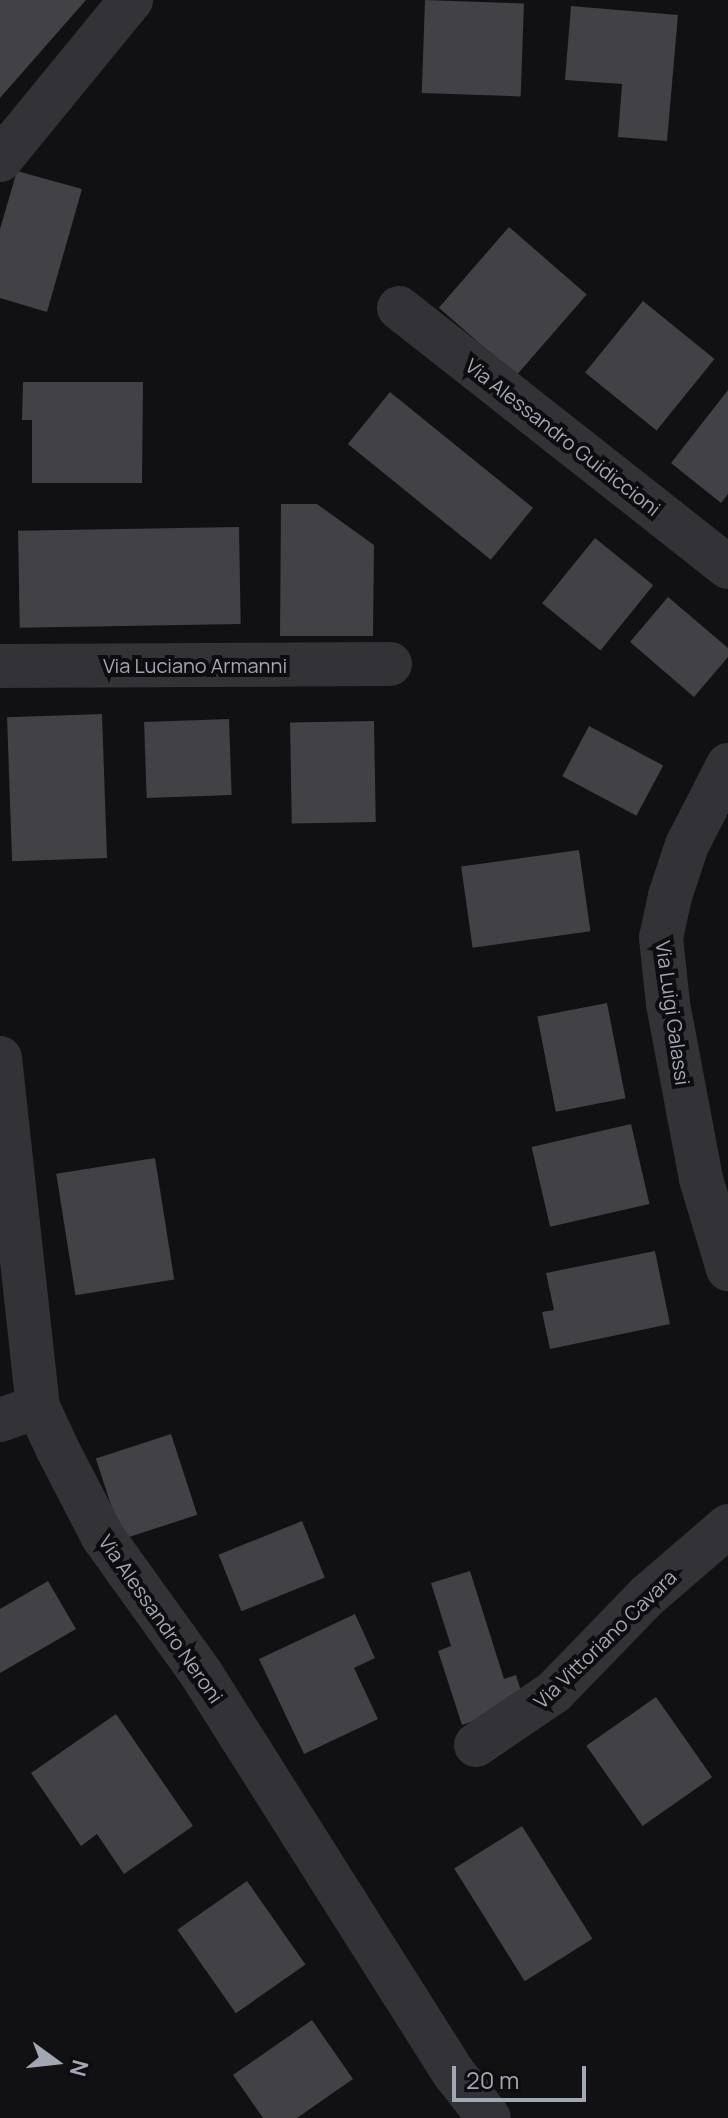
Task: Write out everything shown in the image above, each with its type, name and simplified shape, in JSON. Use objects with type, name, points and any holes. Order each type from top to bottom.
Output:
[{"type":"street","points":[[0,160],[131,0]]},
{"type":"street","name":"Via Alessandro Guidiccioni","points":[[399,308],[728,567]]},
{"type":"street","name":"Via Luciano Armanni","points":[[0,666],[390,664]]},
{"type":"street","name":"Via Luigi Galassi","points":[[728,765],[687,845],[670,896],[661,938],[668,1004],[701,1179],[728,1269]]},
{"type":"street","name":"Via Alessandro Neroni","points":[[0,1058],[19,1414],[202,1675],[453,2072],[489,2118]]},
{"type":"street","name":"Via Vittoriano Cavara","points":[[476,1745],[554,1692],[647,1596],[728,1526]]},
{"type":"building","points":[[0,0],[86,0],[0,98]]},
{"type":"building","points":[[425,0],[524,3],[521,96],[422,93]]},
{"type":"building","points":[[571,6],[678,15],[667,141],[618,137],[622,84],[565,80]]},
{"type":"building","points":[[17,171],[82,189],[47,312],[0,298],[0,229]]},
{"type":"building","points":[[509,227],[587,295],[517,375],[439,308]]},
{"type":"building","points":[[643,301],[714,359],[657,430],[585,372]]},
{"type":"building","points":[[23,382],[143,382],[142,483],[32,483],[32,420],[22,420]]},
{"type":"building","points":[[728,390],[728,494],[721,503],[671,463]]},
{"type":"building","points":[[390,392],[533,508],[491,560],[348,444]]},
{"type":"building","points":[[281,504],[317,504],[374,545],[373,636],[280,636]]},
{"type":"building","points":[[239,527],[241,624],[20,628],[18,531]]},
{"type":"building","points":[[595,538],[653,585],[600,650],[542,603]]},
{"type":"building","points":[[668,597],[728,648],[728,657],[694,697],[630,642]]},
{"type":"building","points":[[102,714],[107,858],[12,861],[7,717]]},
{"type":"building","points":[[229,719],[232,795],[147,798],[144,722]]},
{"type":"building","points":[[374,721],[376,822],[292,823],[290,722]]},
{"type":"building","points":[[589,726],[663,765],[636,816],[562,776]]},
{"type":"building","points":[[579,850],[590,931],[473,948],[461,867]]},
{"type":"building","points":[[607,1003],[626,1098],[556,1112],[537,1017]]},
{"type":"building","points":[[631,1124],[649,1204],[550,1227],[532,1147]]},
{"type":"building","points":[[155,1158],[174,1279],[75,1295],[56,1174]]},
{"type":"building","points":[[655,1251],[670,1324],[550,1349],[542,1312],[554,1310],[546,1273]]},
{"type":"building","points":[[171,1434],[197,1515],[122,1539],[96,1458]]},
{"type":"building","points":[[302,1521],[325,1578],[241,1611],[219,1555]]},
{"type":"building","points":[[470,1571],[504,1679],[516,1675],[525,1704],[462,1725],[438,1651],[451,1646],[431,1583]]},
{"type":"building","points":[[48,1581],[76,1629],[0,1673],[0,1609]]},
{"type":"building","points":[[355,1614],[375,1658],[354,1668],[378,1719],[304,1754],[259,1659]]},
{"type":"building","points":[[656,1697],[712,1777],[643,1826],[586,1746]]},
{"type":"building","points":[[116,1714],[193,1826],[124,1874],[97,1834],[81,1846],[31,1773]]},
{"type":"building","points":[[522,1826],[592,1939],[525,1981],[454,1868]]},
{"type":"building","points":[[247,1881],[306,1965],[236,2013],[177,1930]]},
{"type":"building","points":[[312,2020],[353,2079],[297,2118],[263,2118],[233,2075]]}]
